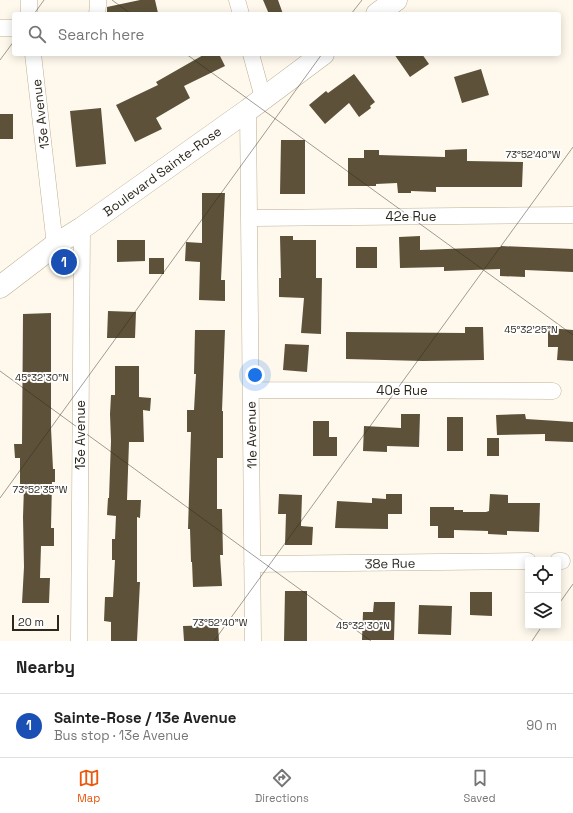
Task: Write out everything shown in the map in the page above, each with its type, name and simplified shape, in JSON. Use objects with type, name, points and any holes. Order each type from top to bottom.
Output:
[{"type":"street","points":[[29,0],[29,12]]},
{"type":"street","points":[[97,12],[98,0]]},
{"type":"street","points":[[237,0],[240,12]]},
{"type":"street","points":[[376,9],[396,0]]},
{"type":"street","points":[[0,28],[12,28]]},
{"type":"street","name":"13e Avenue","points":[[32,56],[55,245]]},
{"type":"street","name":"11e Avenue","points":[[251,56],[256,104],[249,218],[253,641]]},
{"type":"street","name":"Boulevard Sainte-Rose","points":[[0,287],[55,245],[82,228],[256,104],[320,56]]},
{"type":"street","name":"42e Rue","points":[[249,218],[573,215]]},
{"type":"street","name":"13e Avenue","points":[[79,641],[82,228]]},
{"type":"street","name":"40e Rue","points":[[251,390],[553,391]]},
{"type":"street","name":"38e Rue","points":[[252,564],[525,561]]},
{"type":"building","points":[[140,0],[155,0],[158,12],[107,12],[107,7]]},
{"type":"building","points":[[263,0],[278,0],[282,12],[268,12]]},
{"type":"building","points":[[202,56],[220,56],[225,66],[184,86],[190,98],[156,118],[162,129],[135,142],[116,105],[158,85],[156,82]]},
{"type":"building","points":[[395,56],[423,56],[429,64],[410,77]]},
{"type":"building","points":[[481,69],[489,95],[462,103],[454,77]]},
{"type":"building","points":[[354,74],[375,102],[370,106],[371,108],[359,117],[349,103],[325,124],[309,105],[326,91],[328,93]]},
{"type":"building","points":[[101,108],[106,164],[76,167],[70,111]]},
{"type":"building","points":[[0,114],[13,114],[13,139],[0,139]]},
{"type":"building","points":[[281,140],[305,140],[305,194],[280,194]]},
{"type":"building","points":[[467,149],[467,161],[523,162],[522,187],[436,187],[436,192],[411,191],[411,193],[398,193],[397,183],[376,184],[376,186],[348,186],[348,158],[364,158],[364,150],[379,150],[379,155],[445,157],[445,150]]},
{"type":"building","points":[[202,193],[225,193],[221,280],[225,280],[225,301],[199,300],[200,262],[185,261],[186,242],[202,243]]},
{"type":"building","points":[[280,236],[293,236],[293,240],[316,240],[316,278],[322,278],[321,334],[301,333],[304,298],[279,297],[279,278],[281,278]]},
{"type":"building","points":[[420,236],[420,250],[501,246],[573,249],[573,272],[525,270],[525,277],[500,276],[500,269],[444,271],[444,267],[400,268],[399,237]]},
{"type":"building","points":[[117,240],[145,240],[145,261],[117,262]]},
{"type":"building","points":[[356,247],[377,247],[377,268],[356,268]]},
{"type":"building","points":[[149,258],[164,258],[164,274],[149,274]]},
{"type":"building","points":[[108,311],[136,312],[135,338],[107,338]]},
{"type":"building","points":[[51,313],[51,428],[55,482],[52,482],[51,528],[54,528],[54,546],[41,546],[40,578],[50,578],[49,603],[22,603],[24,567],[24,487],[20,487],[20,458],[15,458],[14,444],[22,444],[23,314]]},
{"type":"building","points":[[465,327],[483,327],[484,360],[423,361],[346,359],[346,332],[465,333]]},
{"type":"building","points":[[548,328],[573,330],[573,361],[557,360],[558,347],[548,347]]},
{"type":"building","points":[[195,330],[225,330],[222,411],[223,458],[217,458],[217,509],[222,509],[223,555],[220,555],[222,586],[193,587],[190,529],[188,529],[191,432],[187,432],[187,410],[194,410],[196,374],[194,374]]},
{"type":"building","points":[[285,344],[309,345],[307,372],[283,370]]},
{"type":"building","points":[[115,366],[139,366],[139,397],[151,398],[150,411],[143,410],[144,442],[129,442],[127,500],[141,500],[140,518],[137,517],[137,582],[140,582],[137,641],[111,641],[111,622],[104,621],[105,597],[113,597],[115,560],[112,560],[112,539],[115,539],[116,516],[107,515],[111,441],[111,395],[115,395]]},
{"type":"building","points":[[401,414],[420,414],[419,447],[387,446],[387,452],[363,451],[364,426],[401,428]]},
{"type":"building","points":[[525,414],[526,419],[573,422],[573,442],[545,441],[545,434],[497,435],[496,415]]},
{"type":"building","points":[[447,417],[463,417],[463,451],[447,451]]},
{"type":"building","points":[[313,421],[329,421],[329,437],[337,437],[337,456],[313,456]]},
{"type":"building","points":[[487,438],[499,438],[499,456],[487,456]]},
{"type":"building","points":[[279,494],[302,495],[301,526],[313,527],[312,545],[285,545],[286,514],[278,514]]},
{"type":"building","points":[[386,494],[402,494],[402,514],[388,514],[388,529],[335,528],[337,501],[372,503],[372,498],[386,499]]},
{"type":"building","points":[[490,494],[508,495],[508,503],[540,503],[539,532],[507,531],[507,535],[488,534],[488,531],[454,530],[454,538],[438,538],[438,526],[430,526],[430,507],[454,507],[454,510],[463,510],[463,512],[486,512],[489,511]]},
{"type":"building","points":[[285,591],[307,591],[307,641],[284,641]]},
{"type":"building","points":[[470,592],[492,592],[492,616],[470,615]]},
{"type":"building","points":[[374,602],[395,602],[394,640],[362,640],[363,612],[373,612]]},
{"type":"building","points":[[419,605],[452,606],[451,635],[418,634]]},
{"type":"building","points":[[218,625],[219,641],[184,641],[183,626]]},
{"type":"place","name":"Sainte-Rose / 13e Avenue","points":[[64,262]]}]
